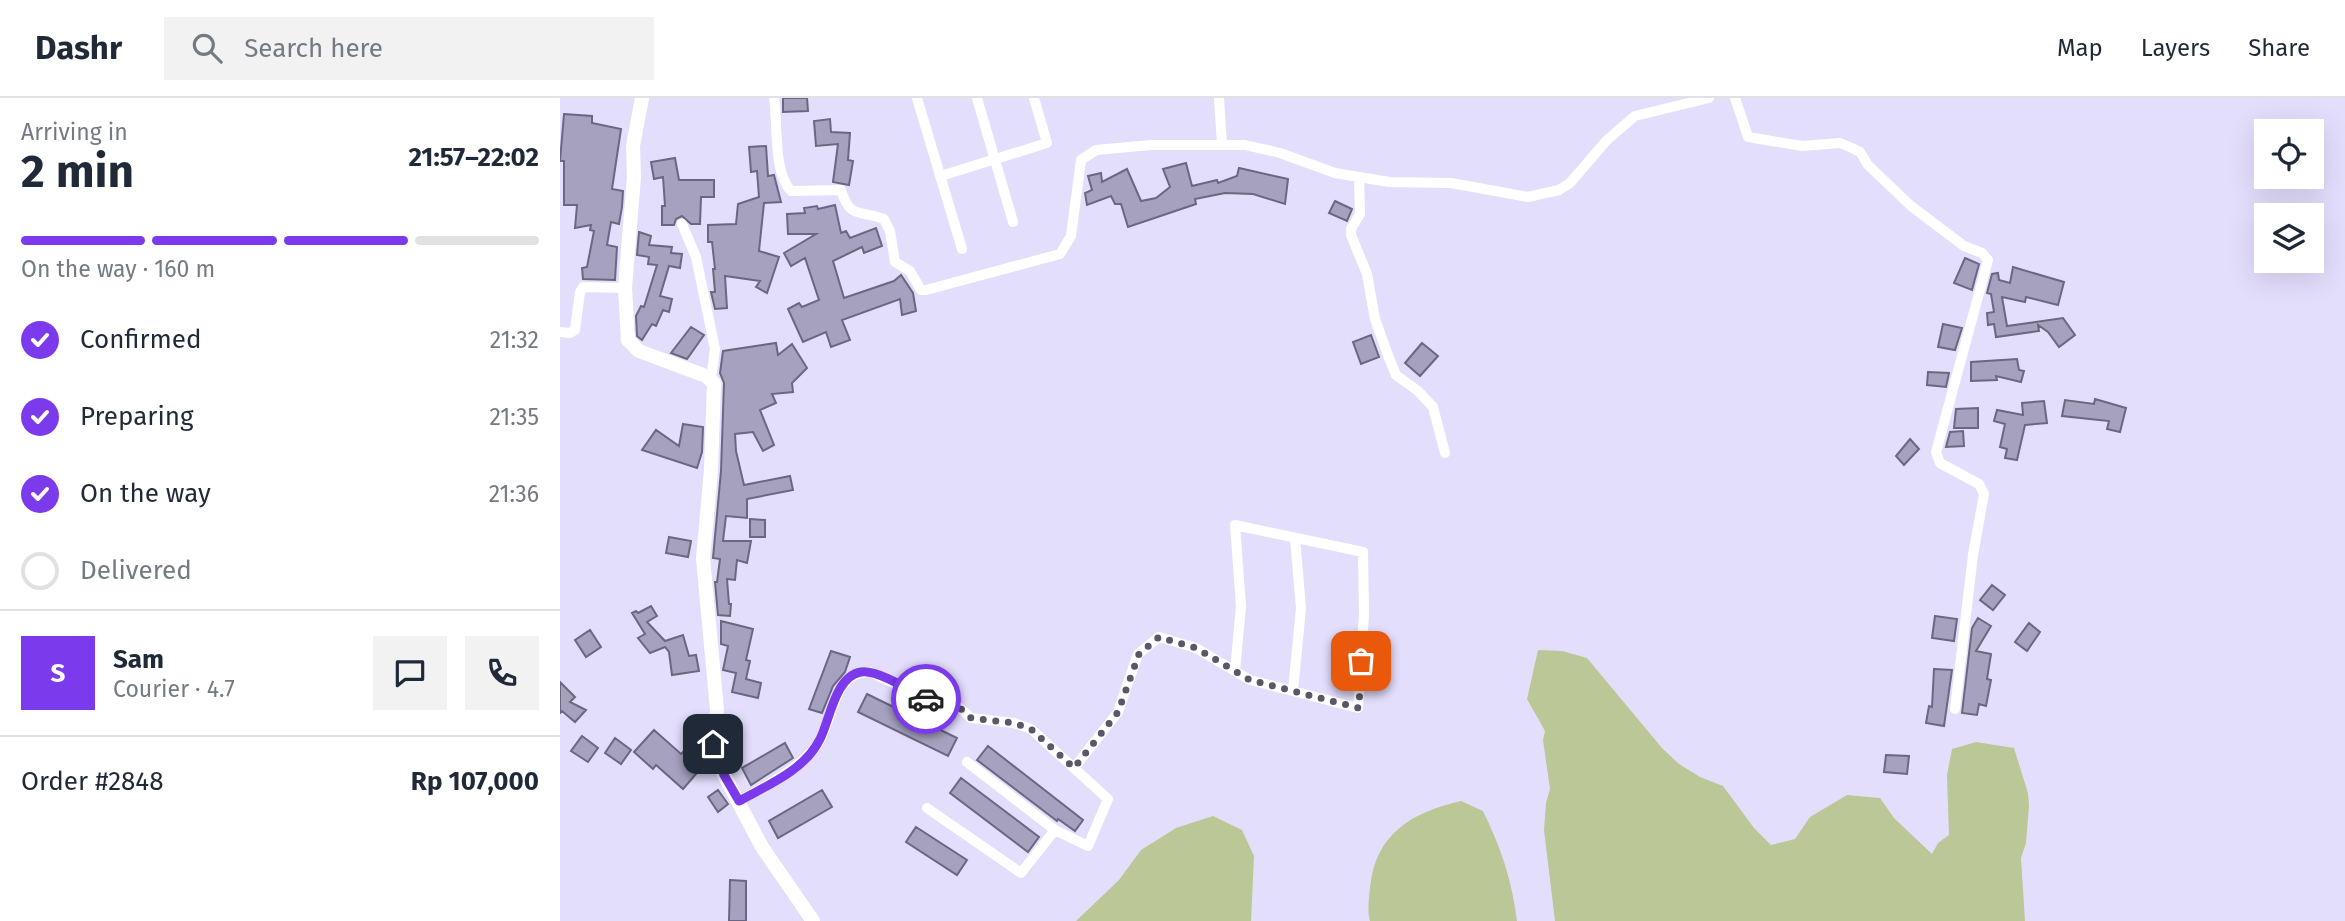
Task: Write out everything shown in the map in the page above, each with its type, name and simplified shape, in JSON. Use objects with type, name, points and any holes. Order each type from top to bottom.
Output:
[{"type":"street","points":[[642,98],[633,146],[634,177],[625,288],[626,332],[632,346],[639,351],[711,379]]},
{"type":"street","points":[[774,98],[779,161],[786,186],[791,191],[841,190],[852,212],[884,219],[890,231],[895,262],[910,271],[921,290],[1060,254],[1071,236],[1081,160],[1096,150],[1151,145],[1245,145],[1280,153],[1335,173],[1389,182],[1451,183],[1505,195],[1528,197],[1542,195],[1570,183],[1607,140],[1635,116],[1709,98]]},
{"type":"street","points":[[917,98],[962,249]]},
{"type":"street","points":[[977,98],[1013,222]]},
{"type":"street","points":[[941,176],[1047,143],[1034,98]]},
{"type":"street","points":[[1219,98],[1222,145]]},
{"type":"street","points":[[1735,98],[1748,137],[1802,146],[1840,143],[1860,152],[1868,164],[1911,206],[1964,246],[1982,253],[1988,260],[1936,452],[1940,463],[1979,484],[1984,494],[1973,555],[1955,709]]},
{"type":"street","points":[[1359,177],[1360,214],[1350,229],[1350,235],[1367,274],[1375,319],[1396,375],[1418,391],[1433,407],[1445,453]]},
{"type":"street","points":[[682,224],[696,257],[715,349],[711,379],[715,389],[713,443],[703,558],[717,710],[713,744],[724,775],[762,847],[813,921]]},
{"type":"street","points":[[560,332],[570,333],[575,330],[583,287],[625,288]]},
{"type":"street","points":[[1074,768],[1118,712],[1139,654],[1159,637],[1196,648],[1250,680],[1359,708],[1364,614],[1363,552],[1234,525],[1241,606],[1235,671]]},
{"type":"street","points":[[1293,691],[1301,608],[1295,538]]},
{"type":"street","points":[[739,801],[792,771],[811,751],[821,738],[845,682],[861,671],[878,675],[943,707],[960,708],[971,718],[1014,723],[1031,729],[1108,799],[1088,846],[1055,830],[967,762]]},
{"type":"street","points":[[927,808],[1021,873],[1055,830]]},
{"type":"green space","points":[[1538,650],[1562,651],[1587,658],[1662,748],[1679,764],[1700,777],[1723,786],[1754,828],[1771,845],[1795,839],[1810,817],[1847,795],[1880,798],[1894,818],[1932,854],[1938,843],[1949,835],[1947,775],[1952,749],[1976,742],[2014,748],[2028,793],[2029,806],[2026,843],[2021,858],[2025,921],[1555,921],[1544,830],[1550,789],[1543,740],[1545,731],[1527,699]]},
{"type":"green space","points":[[1461,801],[1483,811],[1509,878],[1517,921],[1370,921],[1368,904],[1373,869],[1388,840],[1412,819]]},
{"type":"green space","points":[[1213,816],[1242,830],[1254,856],[1251,921],[1076,921],[1119,880],[1141,850],[1176,828]]},
{"type":"building","points":[[783,98],[807,98],[808,111],[783,112]]},
{"type":"building","points":[[564,114],[592,116],[592,123],[621,129],[612,189],[623,191],[622,207],[619,224],[611,222],[607,245],[617,247],[615,280],[583,279],[582,268],[587,267],[594,231],[590,230],[591,225],[575,228],[577,205],[564,205],[564,161],[560,161]]},
{"type":"building","points":[[830,119],[831,132],[850,133],[848,160],[853,161],[849,185],[833,182],[838,144],[816,146],[814,121]]},
{"type":"building","points":[[766,146],[768,176],[774,175],[781,202],[764,203],[759,251],[779,257],[767,293],[756,287],[760,281],[725,276],[727,308],[715,309],[711,292],[715,292],[715,269],[712,242],[708,242],[708,225],[736,224],[738,204],[759,197],[757,171],[751,172],[749,147]]},
{"type":"building","points":[[675,158],[679,180],[714,180],[714,197],[701,197],[700,224],[691,224],[682,216],[676,219],[674,225],[662,225],[662,206],[665,206],[663,177],[654,179],[651,162]]},
{"type":"building","points":[[1186,163],[1192,186],[1217,180],[1218,183],[1237,176],[1239,168],[1288,179],[1285,204],[1253,194],[1225,193],[1195,199],[1196,204],[1128,227],[1121,204],[1115,204],[1111,196],[1087,205],[1085,193],[1092,190],[1088,176],[1101,173],[1102,182],[1127,169],[1141,201],[1156,198],[1170,187],[1163,169]]},
{"type":"building","points":[[1335,201],[1352,209],[1347,221],[1329,213]]},
{"type":"building","points":[[835,205],[841,233],[846,231],[850,238],[876,228],[882,246],[864,253],[862,247],[833,261],[844,298],[894,281],[901,275],[913,293],[916,311],[902,315],[900,299],[842,320],[850,340],[831,347],[826,332],[803,342],[788,309],[799,303],[802,307],[819,300],[805,258],[791,266],[784,253],[816,234],[788,234],[787,214],[805,213],[804,208],[817,206],[818,209]]},
{"type":"building","points":[[639,232],[651,236],[649,245],[672,247],[671,253],[682,254],[680,268],[669,266],[660,296],[672,299],[669,312],[663,310],[656,326],[652,324],[642,340],[637,336],[636,316],[641,306],[644,307],[657,265],[648,264],[649,257],[637,255]]},
{"type":"building","points":[[1965,258],[1979,264],[1972,290],[1954,283]]},
{"type":"building","points":[[2013,267],[2064,282],[2058,305],[2026,297],[2025,302],[2002,297],[2007,326],[2063,318],[2075,335],[2059,347],[2048,332],[2038,325],[2039,331],[1996,337],[1994,324],[1988,325],[1987,313],[1994,312],[1991,294],[1987,293],[1992,274],[1998,273],[1999,280],[2010,283]]},
{"type":"building","points":[[1943,324],[1962,328],[1955,350],[1938,347]]},
{"type":"building","points":[[691,327],[704,335],[687,359],[671,353]]},
{"type":"building","points":[[1371,335],[1379,357],[1361,364],[1353,342]]},
{"type":"building","points":[[776,343],[778,355],[792,344],[807,368],[792,383],[793,392],[772,394],[776,403],[760,410],[774,445],[763,451],[753,432],[735,434],[736,451],[744,485],[790,476],[793,490],[747,499],[747,518],[726,516],[723,541],[751,541],[747,563],[737,560],[735,580],[727,579],[730,616],[718,615],[715,582],[720,559],[713,558],[721,471],[724,383],[720,373],[723,351]]},
{"type":"building","points":[[1422,343],[1438,356],[1420,376],[1405,363]]},
{"type":"building","points":[[2017,359],[2019,370],[2024,371],[2021,382],[1996,376],[1997,380],[1971,381],[1971,362]]},
{"type":"building","points":[[1928,372],[1949,373],[1946,387],[1927,385]]},
{"type":"building","points":[[2095,399],[2126,408],[2120,432],[2107,429],[2109,421],[2062,416],[2065,400],[2094,404]]},
{"type":"building","points":[[2044,401],[2047,423],[2025,425],[2017,460],[2005,458],[2007,449],[2000,447],[2005,424],[1994,421],[1997,410],[2023,415],[2022,403]]},
{"type":"building","points":[[1978,408],[1978,428],[1954,428],[1956,409]]},
{"type":"building","points":[[683,424],[703,427],[702,452],[697,468],[642,450],[656,430],[679,446]]},
{"type":"building","points":[[1963,431],[1964,446],[1946,447],[1950,432]]},
{"type":"building","points":[[1910,439],[1919,449],[1904,465],[1896,456]]},
{"type":"building","points":[[750,519],[765,520],[765,537],[750,537]]},
{"type":"building","points":[[669,537],[691,541],[688,557],[666,553]]},
{"type":"building","points":[[1992,585],[2005,595],[1993,610],[1980,600]]},
{"type":"building","points":[[651,606],[657,616],[647,622],[665,641],[683,635],[689,656],[696,655],[699,671],[672,675],[669,652],[665,647],[650,653],[638,638],[645,634],[632,613]]},
{"type":"building","points":[[1935,616],[1957,619],[1954,641],[1932,638]]},
{"type":"building","points":[[1978,618],[1991,626],[1976,651],[1991,654],[1987,679],[1991,680],[1986,706],[1979,704],[1977,715],[1962,713],[1972,628]]},
{"type":"building","points":[[721,621],[753,629],[746,660],[750,661],[746,679],[761,683],[758,698],[732,692],[736,673],[723,670],[728,646],[721,644]]},
{"type":"building","points":[[2029,623],[2040,632],[2027,651],[2015,642]]},
{"type":"building","points":[[590,630],[601,647],[586,657],[575,640]]},
{"type":"building","points":[[831,651],[850,657],[845,672],[833,686],[822,713],[809,709]]},
{"type":"building","points":[[1934,669],[1952,670],[1944,726],[1926,723],[1929,706],[1932,707]]},
{"type":"building","points":[[560,682],[575,697],[570,702],[586,710],[575,722],[562,711],[560,713]]},
{"type":"building","points":[[867,694],[957,738],[948,756],[858,712]]},
{"type":"building","points":[[654,730],[681,754],[684,751],[702,767],[683,789],[656,765],[653,769],[634,752]]},
{"type":"building","points":[[582,736],[598,748],[588,762],[571,751]]},
{"type":"building","points":[[615,738],[631,750],[621,764],[605,753]]},
{"type":"building","points":[[785,743],[793,758],[751,785],[742,768]]},
{"type":"building","points":[[988,746],[1083,820],[1075,831],[1058,819],[1057,821],[977,760]]},
{"type":"building","points":[[1886,755],[1909,756],[1907,774],[1884,772]]},
{"type":"building","points":[[961,778],[1039,837],[1028,852],[950,793]]},
{"type":"building","points":[[718,790],[728,804],[718,812],[708,797]]},
{"type":"building","points":[[822,790],[832,807],[778,838],[769,821]]},
{"type":"building","points":[[916,827],[967,860],[957,875],[906,842]]},
{"type":"building","points":[[730,880],[746,881],[746,921],[729,921]]},
{"type":"way so far","points":[[926,699],[943,707],[960,708],[971,718],[1014,723],[1031,729],[1074,768],[1118,712],[1139,654],[1159,637],[1196,648],[1250,680],[1359,708],[1361,661]]},
{"type":"route","points":[[713,744],[724,775],[739,801],[792,771],[817,745],[839,691],[853,675],[861,671],[870,672],[926,699]]}]
